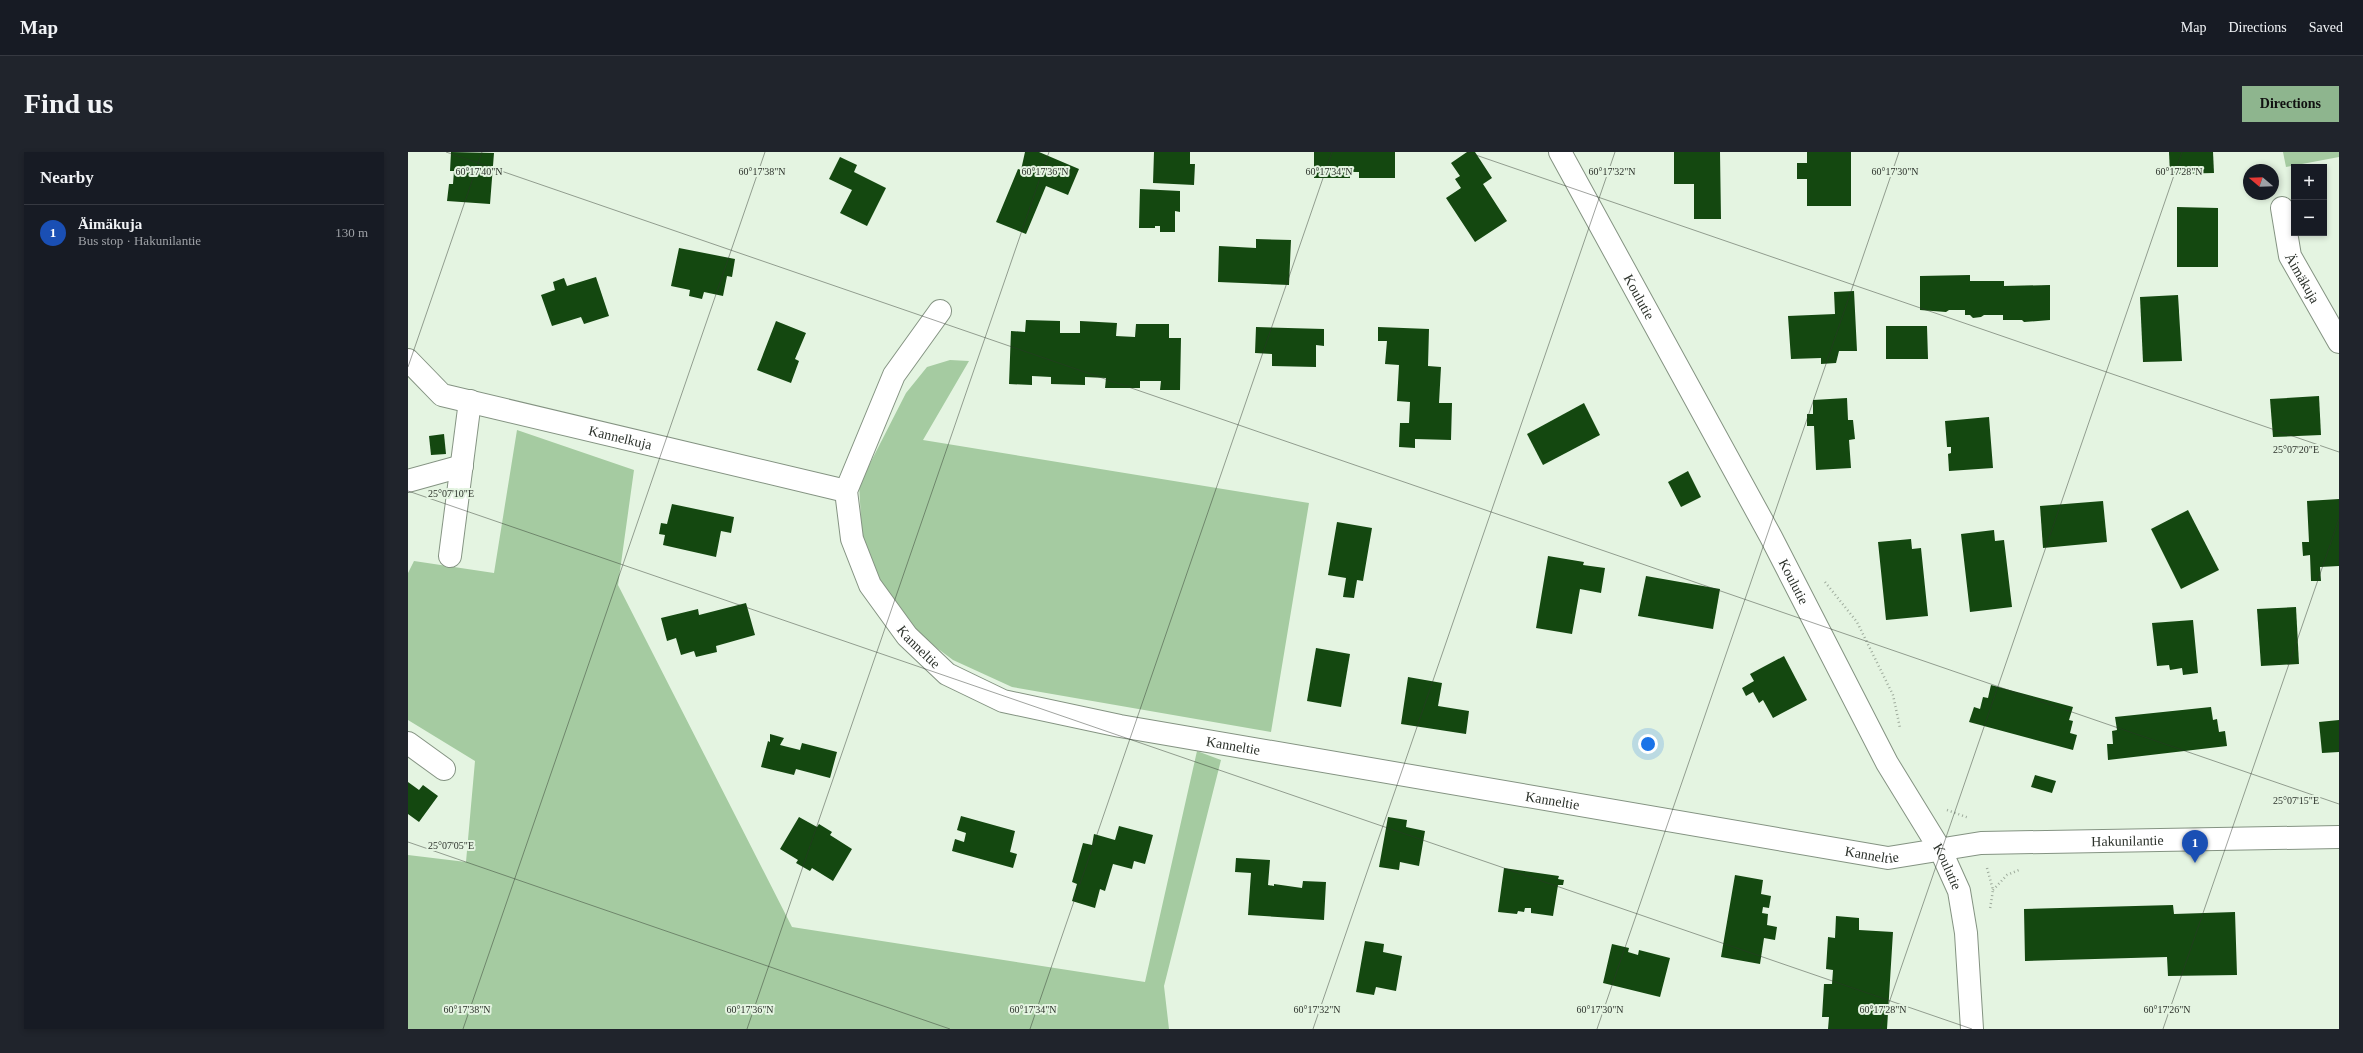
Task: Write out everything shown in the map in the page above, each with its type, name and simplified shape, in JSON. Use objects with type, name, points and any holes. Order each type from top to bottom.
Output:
[{"type":"street","name":"Koulutie","points":[[1560,152],[1771,537],[1887,763],[1941,851],[1959,891],[1966,933],[1972,1029]]},
{"type":"street","name":"Äimäkuja","points":[[2282,208],[2290,256],[2339,342]]},
{"type":"street","name":"Kanneltie","points":[[940,311],[894,375],[846,491],[852,538],[870,586],[907,636],[947,674],[1003,701],[1120,726],[1888,858],[1941,851]]},
{"type":"street","name":"Kannelkuja","points":[[408,360],[442,395],[846,491]]},
{"type":"street","points":[[450,556],[470,401]]},
{"type":"street","points":[[408,481],[462,466]]},
{"type":"street","points":[[408,743],[444,769]]},
{"type":"street","name":"Hakunilantie","points":[[1941,851],[1981,843],[2339,837]]},
{"type":"green space","points":[[2283,152],[2339,152],[2339,157],[2302,164],[2291,164],[2291,166],[2286,167]]},
{"type":"green space","points":[[950,360],[969,361],[923,440],[1309,503],[1271,732],[1012,687],[953,660],[913,630],[879,582],[862,535],[859,485],[906,393],[927,367]]},
{"type":"green space","points":[[517,430],[634,470],[618,585],[792,927],[1145,982],[1197,751],[1221,760],[1164,986],[1169,1029],[408,1029],[408,855],[466,862],[475,761],[408,720],[408,573],[414,561],[494,573]]},
{"type":"building","points":[[451,152],[494,153],[490,204],[447,201],[449,184],[453,184],[454,171],[450,171]]},
{"type":"building","points":[[1025,152],[1039,152],[1079,169],[1068,195],[1046,186],[1026,234],[996,222],[1018,169],[1021,170]]},
{"type":"building","points":[[1154,152],[1190,152],[1190,164],[1195,164],[1194,185],[1153,183]]},
{"type":"building","points":[[1314,152],[1395,152],[1395,178],[1359,178],[1359,172],[1350,172],[1350,178],[1314,178]]},
{"type":"building","points":[[1467,152],[1475,152],[1492,178],[1483,184],[1507,221],[1475,242],[1446,198],[1461,188],[1455,179],[1460,176],[1451,163]]},
{"type":"building","points":[[1674,152],[1720,152],[1721,219],[1694,219],[1694,184],[1674,184]]},
{"type":"building","points":[[1807,152],[1851,152],[1851,206],[1807,206],[1807,179],[1797,179],[1797,163],[1807,163]]},
{"type":"building","points":[[2169,152],[2213,152],[2214,173],[2170,174]]},
{"type":"building","points":[[840,157],[857,165],[854,172],[886,188],[867,226],[840,213],[852,190],[829,179]]},
{"type":"building","points":[[1140,189],[1180,191],[1180,212],[1175,211],[1175,232],[1160,232],[1160,226],[1155,226],[1155,228],[1139,228]]},
{"type":"building","points":[[2177,207],[2218,208],[2218,267],[2177,267]]},
{"type":"building","points":[[1256,239],[1291,240],[1289,285],[1218,282],[1219,246],[1256,248]]},
{"type":"building","points":[[679,248],[735,259],[732,277],[727,276],[723,296],[704,292],[702,299],[689,296],[690,290],[671,286]]},
{"type":"building","points":[[1970,275],[1970,281],[2004,281],[2004,286],[2050,285],[2050,320],[2024,322],[2022,320],[2003,320],[2003,315],[1984,315],[1973,318],[1970,315],[1965,315],[1965,310],[1949,310],[1946,312],[1920,310],[1920,276]]},
{"type":"building","points":[[596,277],[609,316],[584,324],[581,317],[552,326],[541,295],[555,290],[553,282],[564,278],[567,286]]},
{"type":"building","points":[[1854,291],[1857,351],[1839,351],[1836,363],[1821,364],[1821,358],[1791,359],[1788,316],[1835,314],[1834,292]]},
{"type":"building","points":[[2178,295],[2182,361],[2143,362],[2140,297]]},
{"type":"building","points":[[1026,320],[1060,321],[1060,333],[1080,333],[1080,321],[1117,323],[1116,336],[1135,337],[1136,324],[1169,324],[1169,338],[1181,338],[1180,390],[1160,390],[1161,381],[1140,381],[1140,388],[1105,388],[1106,378],[1085,377],[1085,385],[1051,384],[1051,377],[1032,376],[1032,385],[1009,384],[1011,331],[1025,332]]},
{"type":"building","points":[[776,321],[806,333],[795,359],[799,361],[791,383],[757,370]]},
{"type":"building","points":[[1886,326],[1927,326],[1928,359],[1886,359]]},
{"type":"building","points":[[1256,327],[1324,329],[1324,346],[1316,345],[1316,367],[1272,366],[1272,354],[1255,353]]},
{"type":"building","points":[[1378,327],[1429,329],[1428,366],[1441,367],[1439,403],[1452,403],[1451,440],[1415,439],[1415,448],[1399,447],[1400,423],[1409,423],[1410,402],[1397,401],[1399,365],[1385,364],[1387,341],[1378,341]]},
{"type":"building","points":[[2319,396],[2321,435],[2273,437],[2270,399]]},
{"type":"building","points":[[1847,398],[1848,420],[1853,420],[1855,439],[1849,440],[1851,468],[1816,470],[1814,426],[1807,426],[1807,414],[1813,414],[1813,400]]},
{"type":"building","points":[[1584,403],[1600,435],[1543,465],[1527,434]]},
{"type":"building","points":[[1989,417],[1993,468],[1949,471],[1948,454],[1951,453],[1951,447],[1947,447],[1945,421]]},
{"type":"building","points":[[444,434],[446,454],[431,455],[429,436]]},
{"type":"building","points":[[1688,471],[1701,497],[1681,507],[1668,482]]},
{"type":"building","points":[[2339,499],[2339,566],[2320,567],[2321,581],[2311,581],[2310,555],[2303,556],[2302,542],[2309,542],[2307,501]]},
{"type":"building","points":[[2103,501],[2107,542],[2043,548],[2040,506]]},
{"type":"building","points":[[672,504],[734,517],[731,533],[721,531],[716,557],[663,545],[665,535],[659,534],[661,523],[667,524]]},
{"type":"building","points":[[2188,510],[2219,570],[2181,589],[2151,529]]},
{"type":"building","points":[[1337,522],[1372,528],[1363,581],[1357,580],[1354,598],[1343,597],[1346,578],[1328,575]]},
{"type":"building","points":[[1994,530],[1995,541],[2004,540],[2012,607],[1970,612],[1961,534]]},
{"type":"building","points":[[1911,539],[1912,549],[1921,548],[1928,616],[1886,620],[1878,542]]},
{"type":"building","points":[[1548,556],[1584,562],[1583,565],[1605,568],[1601,593],[1580,589],[1572,634],[1536,628]]},
{"type":"building","points":[[1646,576],[1720,589],[1713,629],[1638,616]]},
{"type":"building","points":[[746,603],[755,635],[716,646],[717,652],[696,657],[694,651],[681,655],[676,638],[667,641],[661,618],[698,609],[699,615]]},
{"type":"building","points":[[2296,607],[2299,664],[2261,666],[2257,609]]},
{"type":"building","points":[[2193,620],[2198,673],[2183,675],[2182,668],[2170,670],[2169,665],[2157,666],[2152,623]]},
{"type":"building","points":[[1316,648],[1350,654],[1341,707],[1307,701]]},
{"type":"building","points":[[1784,656],[1807,700],[1773,718],[1763,700],[1759,703],[1753,692],[1746,696],[1742,688],[1754,681],[1750,674]]},
{"type":"building","points":[[1408,677],[1442,683],[1438,706],[1469,711],[1466,734],[1401,724]]},
{"type":"building","points":[[1991,685],[2073,707],[2069,720],[2073,721],[2070,733],[2077,735],[2073,750],[1969,722],[1974,707],[1980,709],[1983,697],[1988,698]]},
{"type":"building","points":[[2211,707],[2213,720],[2217,719],[2219,732],[2225,731],[2227,746],[2108,760],[2107,744],[2113,744],[2112,731],[2117,730],[2115,717]]},
{"type":"building","points":[[2339,720],[2339,752],[2322,753],[2319,722]]},
{"type":"building","points":[[770,734],[784,738],[780,745],[800,750],[802,743],[837,752],[830,778],[796,769],[794,775],[761,767],[768,741],[770,742]]},
{"type":"building","points":[[2035,775],[2056,781],[2052,793],[2031,787]]},
{"type":"building","points":[[408,782],[419,790],[423,785],[438,796],[419,822],[408,814]]},
{"type":"building","points":[[961,816],[1015,831],[1010,852],[1017,854],[1013,868],[952,851],[955,839],[964,842],[966,833],[957,830]]},
{"type":"building","points":[[799,817],[817,827],[819,824],[832,832],[830,835],[852,849],[833,881],[812,868],[810,871],[796,863],[798,860],[780,849]]},
{"type":"building","points":[[1388,817],[1407,820],[1406,827],[1425,831],[1419,866],[1400,862],[1399,870],[1379,867]]},
{"type":"building","points":[[1119,826],[1153,835],[1145,864],[1134,861],[1132,869],[1113,864],[1105,891],[1100,889],[1095,908],[1072,901],[1077,884],[1072,882],[1083,843],[1092,845],[1094,834],[1115,840]]},
{"type":"building","points":[[1236,858],[1270,860],[1268,885],[1274,886],[1274,884],[1302,888],[1303,881],[1326,882],[1324,920],[1248,915],[1251,873],[1235,872]]},
{"type":"building","points":[[1504,868],[1559,876],[1558,879],[1564,880],[1563,885],[1558,885],[1553,916],[1531,913],[1531,908],[1525,908],[1524,912],[1518,911],[1517,914],[1498,912]]},
{"type":"building","points":[[1735,875],[1763,880],[1761,894],[1771,896],[1769,908],[1763,907],[1762,913],[1768,914],[1767,925],[1777,927],[1775,940],[1764,938],[1760,964],[1721,957]]},
{"type":"building","points":[[2173,905],[2174,914],[2235,912],[2237,975],[2168,976],[2167,957],[2025,961],[2024,909]]},
{"type":"building","points":[[1836,916],[1859,918],[1859,930],[1893,932],[1887,1029],[1828,1029],[1829,1017],[1822,1017],[1824,984],[1832,984],[1833,970],[1826,969],[1828,937],[1835,938]]},
{"type":"building","points":[[1365,941],[1384,944],[1383,952],[1402,956],[1396,991],[1376,987],[1374,995],[1356,992]]},
{"type":"building","points":[[1612,944],[1629,948],[1628,952],[1638,955],[1639,950],[1670,958],[1660,997],[1603,983]]},
{"type":"place","name":"Äimäkuja","points":[[2195,863]]}]
